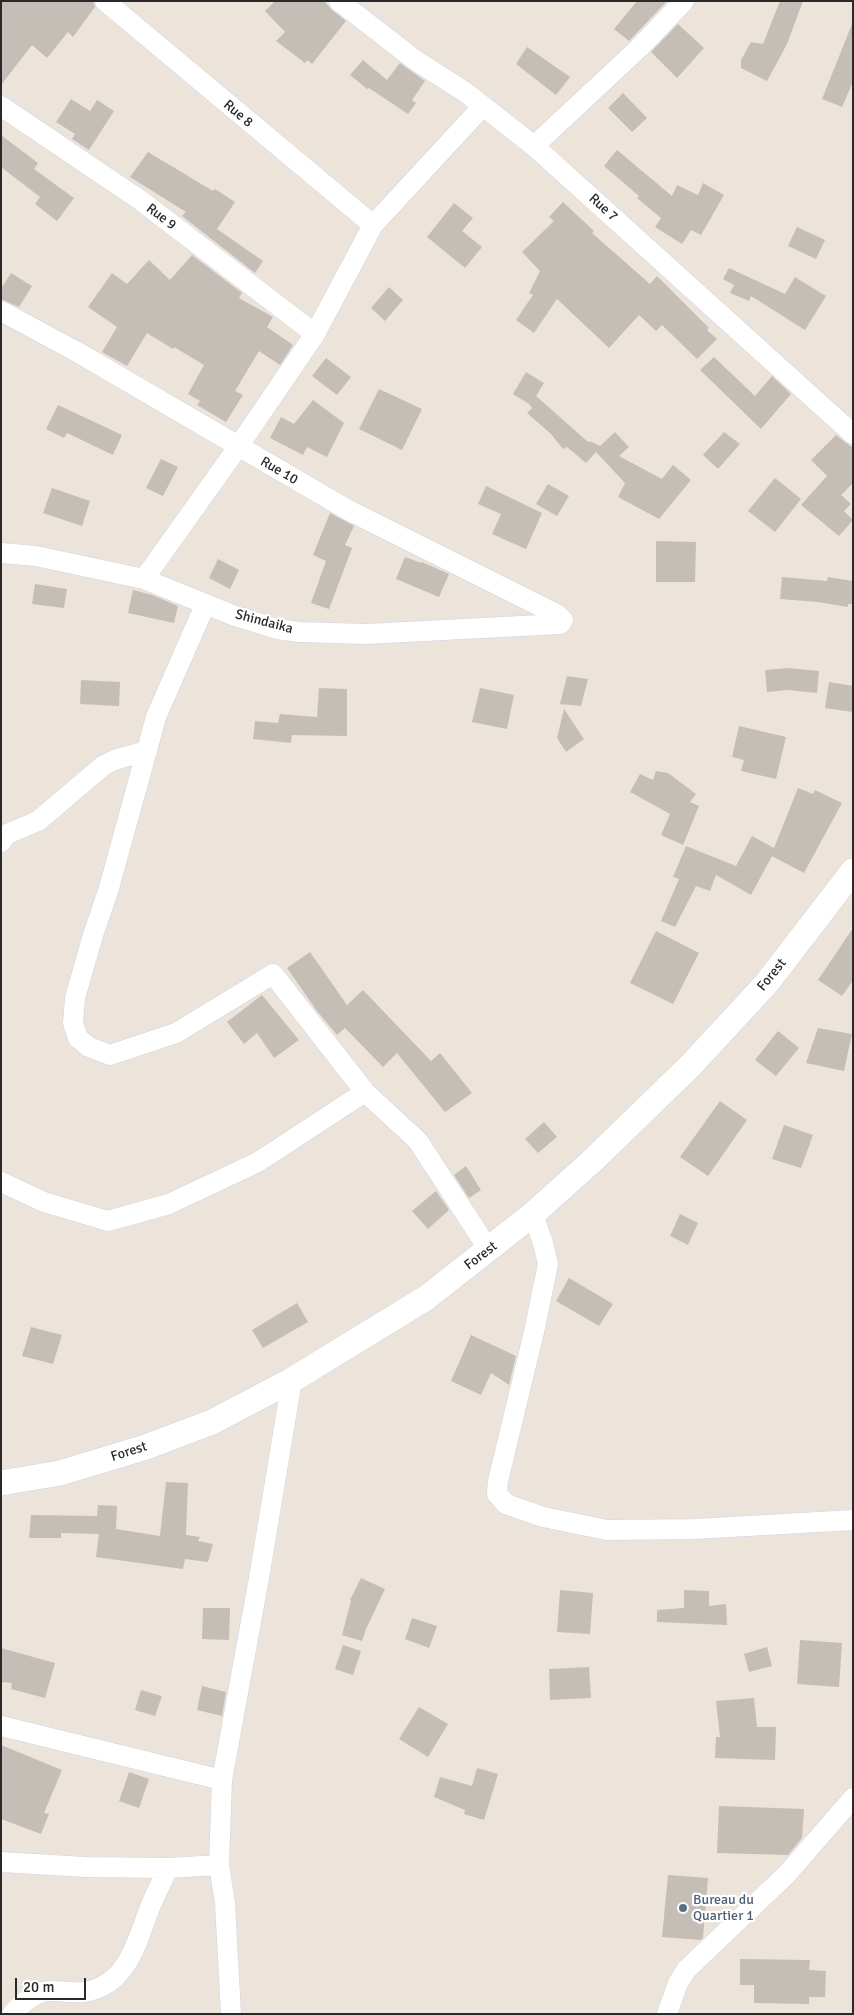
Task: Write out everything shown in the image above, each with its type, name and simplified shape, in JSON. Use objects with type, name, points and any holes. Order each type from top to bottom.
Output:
[{"type":"street","name":"Rue 8","points":[[105,1],[372,225]]},
{"type":"street","name":"Rue 7","points":[[339,1],[415,60],[465,92],[534,146],[853,434]]},
{"type":"street","points":[[534,146],[639,48],[684,1]]},
{"type":"street","name":"Rue 9","points":[[1,106],[140,200],[315,334]]},
{"type":"street","points":[[144,579],[238,447],[315,334],[372,225],[483,106]]},
{"type":"street","name":"Rue 10","points":[[1,310],[79,353],[363,518],[558,615],[563,620]]},
{"type":"street","name":"Shindaika","points":[[1,553],[36,556],[144,579],[205,605],[257,623],[299,632],[366,634],[560,624],[563,620]]},
{"type":"street","points":[[205,605],[156,717],[109,888],[75,998],[73,1023],[78,1038],[89,1047],[110,1056],[176,1033],[274,974],[365,1092],[418,1141],[488,1250]]},
{"type":"street","points":[[1,842],[7,834],[38,821],[104,765],[117,759],[147,751]]},
{"type":"street","name":"Forest","points":[[1,1483],[60,1473],[146,1447],[212,1422],[292,1380],[426,1298],[533,1214],[591,1162],[690,1066],[766,984],[853,871]]},
{"type":"street","points":[[1,1182],[44,1202],[108,1221],[169,1204],[258,1162],[365,1092]]},
{"type":"street","points":[[533,1214],[544,1243],[548,1264],[534,1332],[498,1481],[497,1494],[506,1504],[542,1517],[607,1530],[695,1529],[853,1520]]},
{"type":"street","points":[[230,2014],[225,1903],[219,1864],[222,1780],[259,1578],[292,1380]]},
{"type":"street","points":[[1,1726],[222,1780]]},
{"type":"street","points":[[667,2014],[678,1984],[687,1969],[787,1874],[853,1798]]},
{"type":"street","points":[[1,1862],[85,1867],[168,1868],[219,1864]]},
{"type":"street","points":[[12,2014],[30,1997],[41,1992],[86,1992],[104,1985],[118,1976],[136,1947],[151,1905],[168,1868]]},
{"type":"building","points":[[1,1],[93,1],[95,7],[73,37],[68,32],[47,58],[32,45],[1,85]]},
{"type":"building","points":[[275,1],[324,1],[346,21],[312,64],[308,60],[305,63],[276,41],[285,32],[265,11]]},
{"type":"building","points":[[637,1],[667,1],[629,41],[614,29]]},
{"type":"building","points":[[780,1],[803,1],[787,44],[767,81],[741,68],[741,60],[751,42],[763,44]]},
{"type":"building","points":[[678,24],[704,48],[677,78],[651,52]]},
{"type":"building","points":[[852,24],[853,82],[842,107],[822,99]]},
{"type":"building","points":[[527,47],[570,77],[556,95],[516,64]]},
{"type":"building","points":[[363,60],[387,80],[400,63],[425,81],[412,100],[416,103],[408,114],[369,88],[367,89],[350,75]]},
{"type":"building","points":[[623,93],[647,118],[632,132],[608,108]]},
{"type":"building","points":[[71,99],[90,111],[97,100],[114,111],[89,150],[72,139],[75,134],[56,122]]},
{"type":"building","points":[[1,135],[38,163],[34,169],[74,198],[57,221],[35,204],[40,197],[1,167]]},
{"type":"building","points":[[617,150],[672,196],[677,185],[698,195],[703,183],[724,195],[701,235],[691,230],[682,244],[655,227],[661,218],[604,166]]},
{"type":"building","points":[[148,152],[235,202],[217,229],[263,261],[255,273],[182,216],[186,212],[130,177]]},
{"type":"building","points":[[563,202],[594,231],[592,233],[650,284],[657,276],[709,328],[707,330],[717,339],[697,359],[662,325],[656,331],[639,315],[609,348],[557,299],[534,333],[516,320],[533,295],[529,293],[540,271],[522,252],[554,221],[549,217]]},
{"type":"building","points":[[454,203],[473,218],[462,231],[482,247],[465,268],[427,237]]},
{"type":"building","points":[[797,227],[825,240],[816,259],[788,246]]},
{"type":"building","points":[[192,255],[242,293],[239,298],[273,317],[267,327],[293,345],[280,365],[259,351],[235,391],[243,395],[226,422],[197,405],[200,401],[188,394],[204,365],[147,333],[127,366],[102,352],[117,327],[88,307],[112,273],[127,284],[149,260],[170,280]]},
{"type":"building","points":[[729,268],[785,294],[795,277],[826,296],[805,330],[751,296],[749,301],[730,293],[734,285],[723,279]]},
{"type":"building","points":[[11,273],[32,286],[19,307],[1,299],[1,289]]},
{"type":"building","points":[[389,287],[403,300],[385,321],[371,308]]},
{"type":"building","points":[[714,357],[755,396],[772,376],[791,394],[761,429],[700,370]]},
{"type":"building","points":[[326,358],[351,377],[337,395],[312,376]]},
{"type":"building","points":[[526,372],[544,383],[536,396],[588,442],[600,446],[615,432],[629,447],[619,456],[662,479],[673,465],[691,480],[659,519],[618,497],[625,483],[596,452],[586,463],[567,447],[563,449],[551,434],[527,413],[532,408],[513,394]]},
{"type":"building","points":[[379,389],[422,409],[402,450],[359,429]]},
{"type":"building","points":[[313,400],[344,423],[327,457],[307,447],[303,455],[270,438],[281,417],[294,424]]},
{"type":"building","points":[[58,405],[122,435],[113,455],[67,433],[64,438],[46,429]]},
{"type":"building","points":[[724,432],[740,444],[718,469],[703,455]]},
{"type":"building","points":[[836,435],[853,448],[853,483],[841,495],[851,504],[844,511],[853,520],[839,536],[801,505],[827,476],[811,460]]},
{"type":"building","points":[[161,459],[178,467],[163,496],[146,488]]},
{"type":"building","points":[[775,478],[801,499],[775,532],[748,511]]},
{"type":"building","points":[[548,484],[569,496],[557,516],[536,504]]},
{"type":"building","points":[[486,486],[542,513],[526,549],[492,534],[501,514],[478,504]]},
{"type":"building","points":[[52,488],[90,501],[82,526],[43,513]]},
{"type":"building","points":[[330,513],[354,526],[345,545],[352,548],[329,609],[311,603],[326,561],[313,555]]},
{"type":"building","points":[[656,541],[696,542],[695,582],[656,582]]},
{"type":"building","points":[[405,557],[449,574],[439,597],[396,579]]},
{"type":"building","points":[[218,559],[239,570],[230,589],[209,578]]},
{"type":"building","points":[[782,577],[827,581],[828,577],[853,581],[853,604],[848,604],[848,607],[780,599]]},
{"type":"building","points":[[35,584],[67,589],[64,608],[32,604]]},
{"type":"building","points":[[133,590],[152,595],[178,606],[174,623],[128,613]]},
{"type":"building","points":[[788,668],[819,671],[817,693],[788,690],[767,692],[765,670]]},
{"type":"building","points":[[567,676],[588,679],[581,706],[560,704]]},
{"type":"building","points":[[81,680],[120,682],[119,706],[80,704]]},
{"type":"building","points":[[829,682],[853,686],[853,712],[825,708]]},
{"type":"building","points":[[319,688],[347,689],[347,736],[292,735],[291,743],[253,739],[255,721],[278,723],[280,714],[317,717]]},
{"type":"building","points":[[480,688],[514,695],[507,729],[472,722]]},
{"type":"building","points":[[564,709],[584,739],[566,752],[557,738]]},
{"type":"building","points":[[739,726],[786,737],[776,779],[741,771],[744,760],[732,757]]},
{"type":"building","points":[[656,771],[668,773],[696,794],[690,802],[699,806],[683,845],[661,835],[670,814],[630,792],[640,774],[653,780]]},
{"type":"building","points":[[798,788],[813,794],[815,790],[842,803],[804,873],[772,856],[751,895],[716,875],[710,891],[696,886],[675,927],[661,921],[679,879],[673,877],[686,846],[736,866],[752,836],[774,848]]},
{"type":"building","points":[[853,928],[853,980],[842,996],[818,980]]},
{"type":"building","points":[[656,931],[699,953],[673,1004],[630,983]]},
{"type":"building","points":[[310,952],[347,1005],[363,990],[431,1061],[440,1053],[472,1093],[445,1112],[397,1053],[383,1067],[345,1028],[337,1035],[317,1011],[287,968]]},
{"type":"building","points":[[262,995],[299,1040],[274,1058],[257,1033],[244,1044],[227,1022]]},
{"type":"building","points":[[818,1028],[852,1034],[844,1071],[806,1063]]},
{"type":"building","points":[[778,1031],[799,1048],[776,1076],[755,1060]]},
{"type":"building","points":[[720,1101],[747,1120],[708,1176],[680,1157]]},
{"type":"building","points":[[544,1122],[557,1137],[538,1153],[525,1139]]},
{"type":"building","points":[[784,1125],[813,1135],[801,1168],[772,1159]]},
{"type":"building","points":[[466,1166],[481,1190],[469,1198],[454,1175]]},
{"type":"building","points":[[436,1191],[449,1210],[428,1229],[412,1211]]},
{"type":"building","points":[[680,1214],[698,1223],[688,1245],[670,1236]]},
{"type":"building","points":[[569,1278],[613,1304],[599,1326],[556,1301]]},
{"type":"building","points":[[297,1303],[308,1322],[263,1348],[252,1330]]},
{"type":"building","points":[[31,1327],[62,1335],[53,1364],[22,1356]]},
{"type":"building","points":[[471,1335],[516,1356],[509,1385],[491,1373],[481,1395],[451,1381]]},
{"type":"building","points":[[166,1482],[188,1483],[186,1535],[200,1537],[198,1541],[213,1544],[208,1562],[185,1559],[183,1569],[96,1557],[99,1534],[61,1533],[61,1538],[29,1538],[31,1515],[97,1516],[98,1505],[117,1506],[116,1529],[160,1536]]},
{"type":"building","points":[[361,1578],[385,1589],[362,1641],[342,1635],[350,1600]]},
{"type":"building","points":[[560,1590],[593,1593],[590,1634],[557,1632]]},
{"type":"building","points":[[684,1590],[709,1591],[709,1606],[726,1604],[727,1625],[657,1622],[657,1610],[684,1608]]},
{"type":"building","points":[[203,1608],[230,1608],[229,1640],[202,1639]]},
{"type":"building","points":[[412,1618],[437,1626],[429,1648],[405,1639]]},
{"type":"building","points":[[800,1640],[842,1643],[839,1687],[797,1684]]},
{"type":"building","points":[[343,1645],[361,1651],[353,1675],[335,1669]]},
{"type":"building","points":[[767,1647],[772,1666],[749,1672],[744,1654]]},
{"type":"building","points":[[1,1648],[55,1663],[45,1698],[11,1689],[12,1683],[1,1682]]},
{"type":"building","points":[[589,1667],[591,1698],[550,1700],[549,1669]]},
{"type":"building","points":[[202,1686],[226,1692],[222,1716],[197,1710]]},
{"type":"building","points":[[141,1690],[162,1696],[155,1716],[135,1710]]},
{"type":"building","points":[[754,1698],[757,1727],[776,1727],[775,1760],[715,1758],[716,1737],[720,1737],[716,1701]]},
{"type":"building","points":[[419,1707],[448,1724],[428,1757],[399,1739]]},
{"type":"building","points":[[1,1745],[62,1770],[44,1813],[49,1814],[41,1834],[1,1819]]},
{"type":"building","points":[[477,1768],[498,1774],[484,1820],[464,1814],[465,1810],[434,1797],[440,1777],[472,1786]]},
{"type":"building","points":[[129,1772],[149,1779],[139,1808],[119,1801]]},
{"type":"building","points":[[719,1806],[804,1809],[802,1838],[788,1855],[717,1853]]},
{"type":"building","points":[[668,1875],[708,1878],[703,1938],[701,1940],[662,1937]]},
{"type":"building","points":[[740,1959],[810,1960],[809,1970],[826,1971],[825,1997],[809,1997],[809,2004],[754,2003],[754,1985],[740,1985]]},
{"type":"place","name":"Bureau du Quartier 1","points":[[683,1908]]}]
